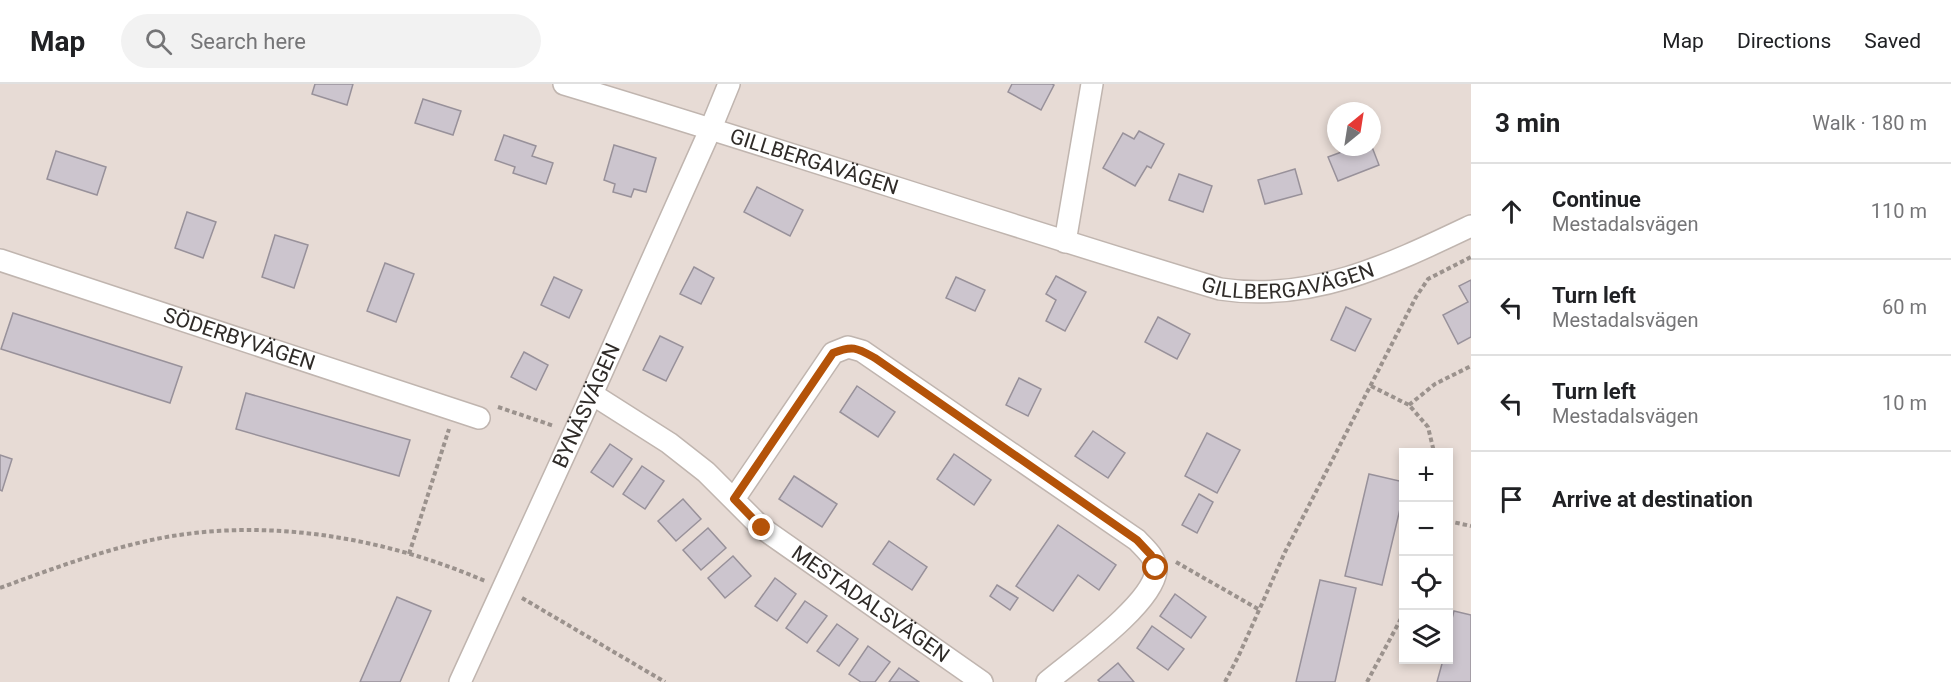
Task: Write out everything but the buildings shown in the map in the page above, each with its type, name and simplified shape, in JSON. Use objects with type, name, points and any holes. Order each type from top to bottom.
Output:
[{"type":"street","name":"GILLBERGAVÄGEN","points":[[564,84],[711,128],[1065,242],[1220,289],[1246,293],[1273,293],[1353,277],[1399,260],[1471,226]]},
{"type":"street","name":"BYNÄSVÄGEN","points":[[460,682],[592,394],[729,84]]},
{"type":"street","points":[[1065,242],[1092,84]]},
{"type":"street","name":"SÖDERBYVÄGEN","points":[[0,260],[479,418]]},
{"type":"street","points":[[734,499],[833,353],[848,347],[875,358],[1137,540],[1151,555],[1156,568],[1153,582],[1142,598],[1116,626],[1047,682]]},
{"type":"street","name":"MESTADALSVÄGEN","points":[[592,394],[669,443],[706,472],[762,528],[982,682]]},
{"type":"path","points":[[1225,682],[1285,552],[1416,297],[1428,279],[1471,257]]},
{"type":"path","points":[[1409,405],[1436,384],[1471,366]]},
{"type":"path","points":[[1371,386],[1409,405],[1428,427],[1433,448]]},
{"type":"path","points":[[479,418],[484,406],[494,405],[574,434]]},
{"type":"path","points":[[409,554],[456,410]]},
{"type":"path","points":[[1453,523],[1471,526]]},
{"type":"path","points":[[0,588],[110,550],[179,535],[224,531],[304,533],[356,540],[464,572],[502,589],[573,627],[665,682]]},
{"type":"path","points":[[1151,555],[1176,562],[1258,609]]},
{"type":"path","points":[[1367,682],[1399,622]]},
{"type":"route","points":[[762,528],[734,499],[833,353],[848,347],[875,358],[1137,540],[1151,555],[1156,568]]}]
